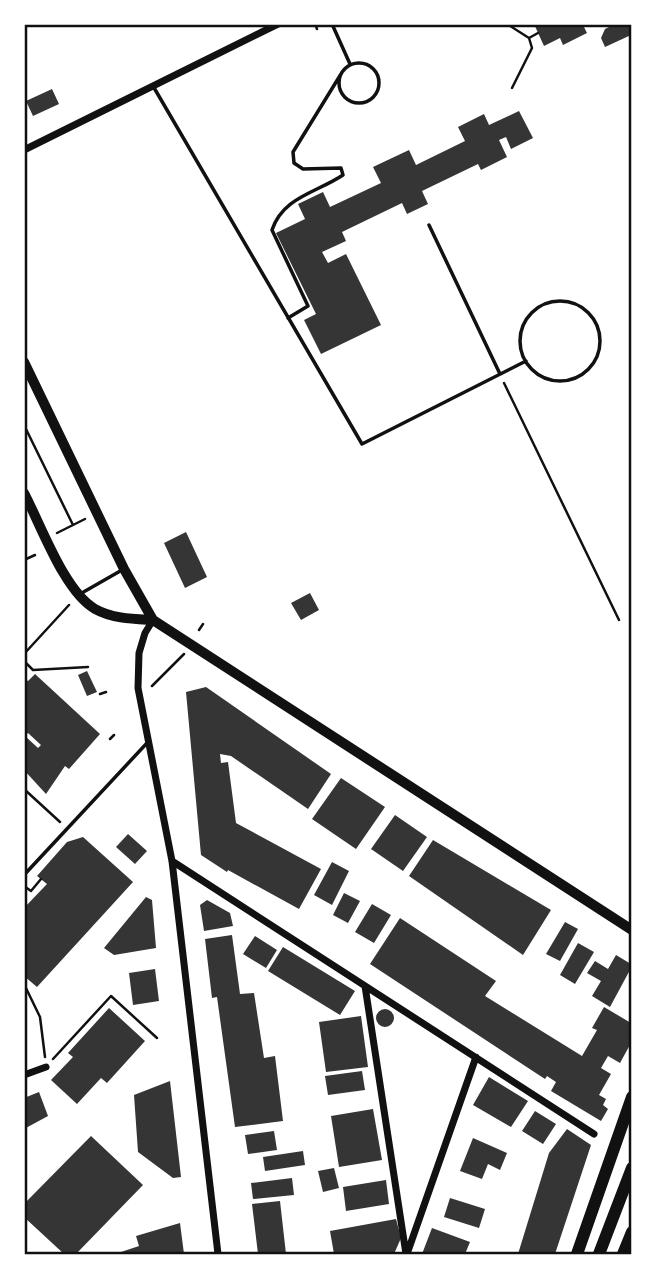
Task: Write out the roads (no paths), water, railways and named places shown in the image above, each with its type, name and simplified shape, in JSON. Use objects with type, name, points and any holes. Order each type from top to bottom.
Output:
[{"type":"main road","points":[[577,1255],[632,1097]]},
{"type":"main road","points":[[600,1255],[632,1168]]},
{"type":"main road","points":[[623,1255],[632,1232]]},
{"type":"street","points":[[24,150],[278,24]]},
{"type":"street","points":[[24,362],[124,569],[153,620],[632,930]]},
{"type":"street","points":[[24,493],[78,595],[95,609],[122,618],[153,620]]},
{"type":"street","points":[[153,620],[145,633],[139,653],[138,688],[172,861],[218,1255]]},
{"type":"street","points":[[172,861],[594,1134]]},
{"type":"street","points":[[366,986],[406,1255]]},
{"type":"street","points":[[406,1255],[475,1057]]},
{"type":"street","points":[[24,1075],[46,1067]]},
{"type":"lane","points":[[332,24],[350,64]]},
{"type":"lane","points":[[288,318],[308,306],[272,230],[277,215],[286,205],[343,176],[341,168],[303,169],[295,163],[293,152],[341,74],[350,64],[363,62],[374,69],[379,87],[372,98],[360,103],[347,99],[340,88],[341,74]]},
{"type":"lane","points":[[153,86],[362,444],[526,361]]},
{"type":"lane","points":[[429,225],[500,374]]},
{"type":"lane","points":[[560,301],[584,310],[593,319],[600,345],[589,368],[579,376],[553,381],[541,376],[526,361],[520,345],[521,332],[535,310],[560,301]]},
{"type":"lane","points":[[78,595],[124,569]]},
{"type":"lane","points":[[24,875],[149,741]]},
{"type":"tram line","points":[[24,32],[27,24]]}]
